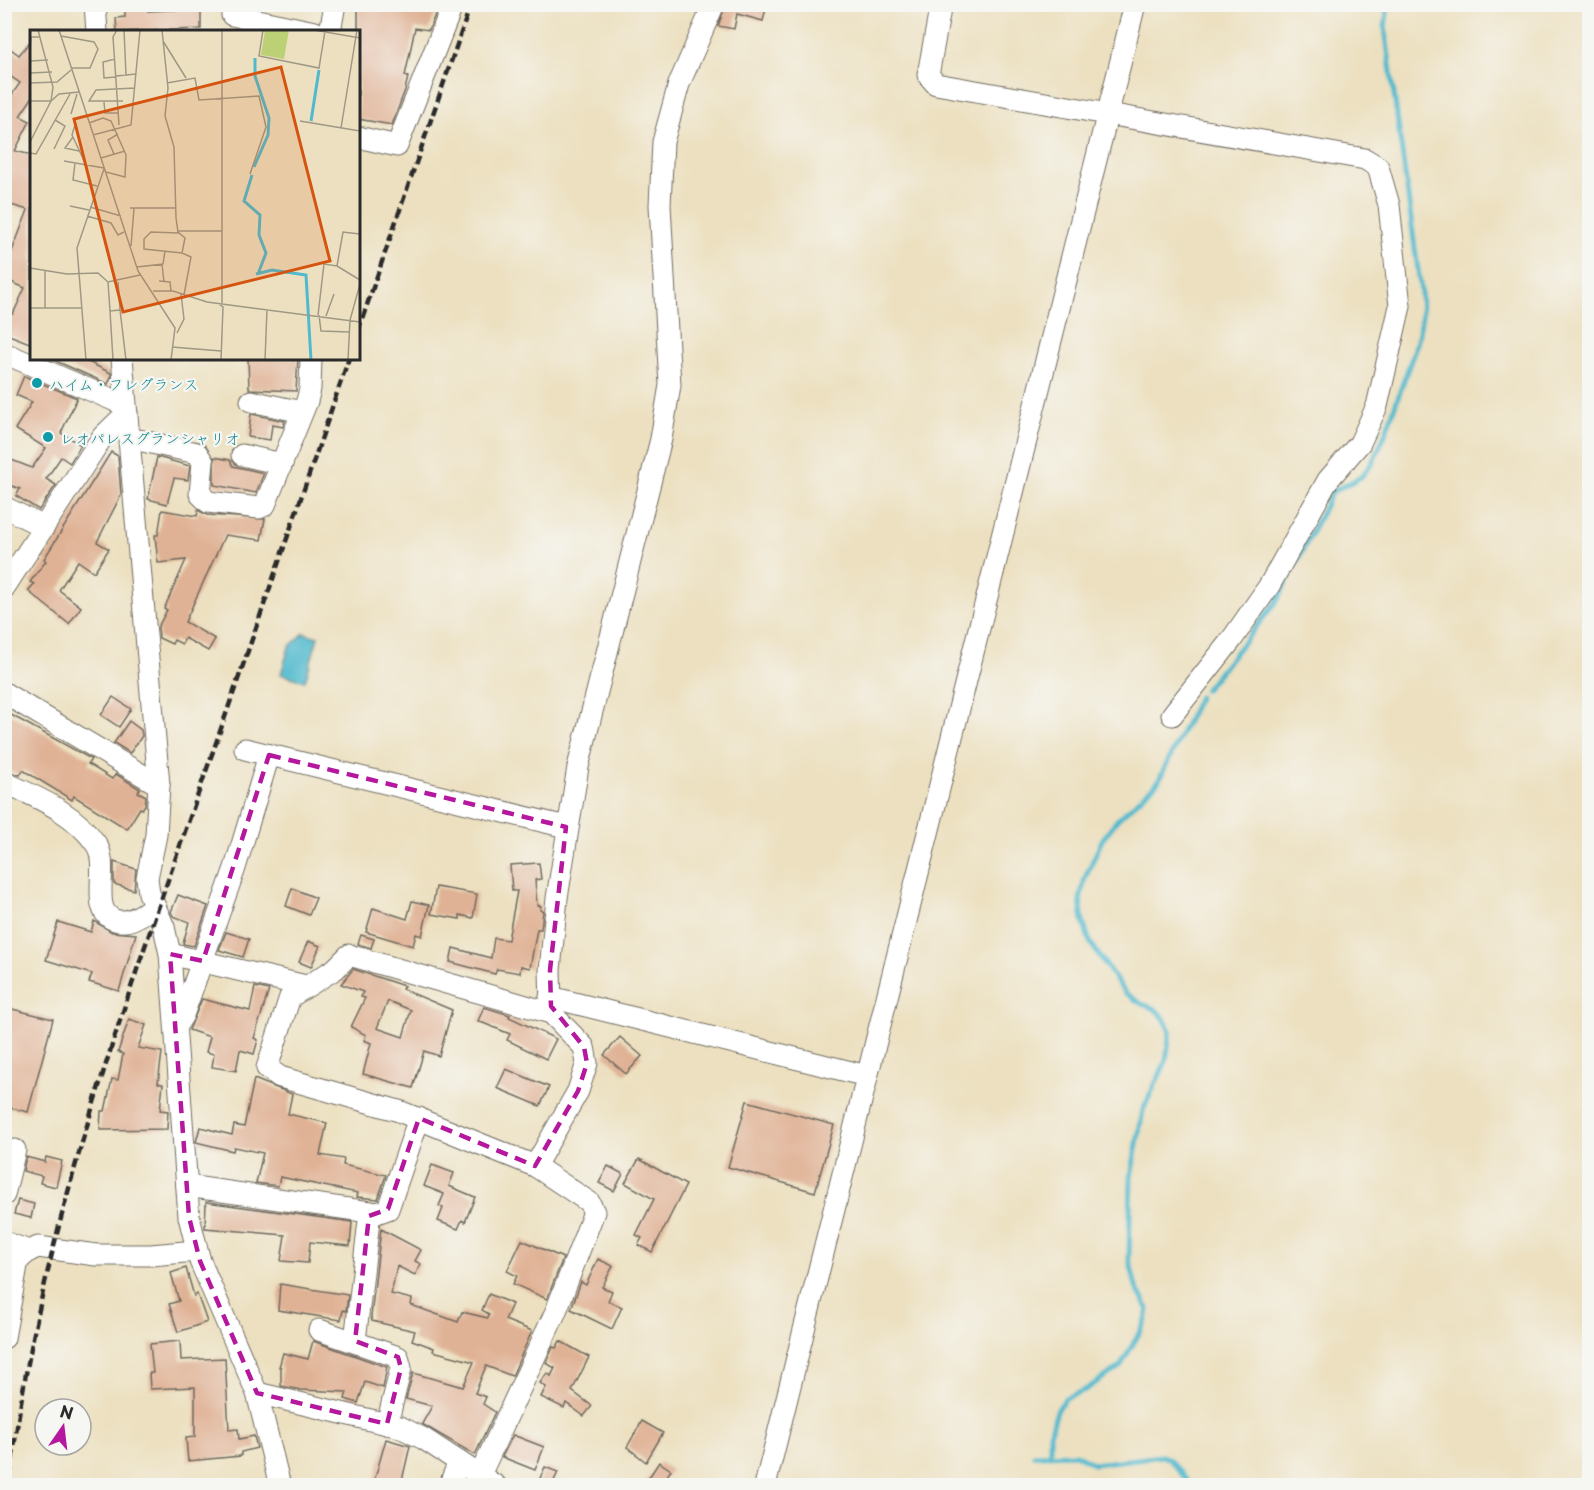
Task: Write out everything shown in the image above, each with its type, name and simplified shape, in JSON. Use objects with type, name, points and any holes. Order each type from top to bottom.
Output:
[{"type":"street","points":[[95,4],[97,30]]},
{"type":"street","points":[[234,4],[232,15],[305,30]]},
{"type":"street","points":[[330,30],[335,4]]},
{"type":"street","points":[[360,138],[396,146],[453,4]]},
{"type":"street","points":[[535,1167],[579,1091],[587,1063],[584,1047],[552,1005],[550,970],[566,827],[594,700],[661,439],[670,385],[660,205],[663,142],[679,84],[714,4]]},
{"type":"street","points":[[941,4],[928,75],[936,84],[1365,159],[1378,167],[1389,205],[1400,306],[1377,406],[1360,443],[1329,480],[1269,586],[1232,639],[1172,715]]},
{"type":"street","points":[[765,1485],[1135,4]]},
{"type":"street","points":[[4,353],[126,409]]},
{"type":"street","points":[[122,360],[159,785],[156,836],[147,878],[153,907],[164,927],[170,954],[189,1217],[196,1251],[257,1393],[279,1485]]},
{"type":"street","points":[[129,438],[197,453],[203,462],[200,494],[208,502],[252,508],[266,505],[310,389],[311,360]]},
{"type":"street","points":[[251,401],[302,412]]},
{"type":"street","points":[[4,588],[103,436],[126,409]]},
{"type":"street","points":[[242,455],[282,464]]},
{"type":"street","points":[[4,507],[44,527]]},
{"type":"street","points":[[4,693],[159,785]]},
{"type":"street","points":[[245,749],[566,827]]},
{"type":"street","points":[[175,1026],[183,1015],[203,961],[235,868],[269,755]]},
{"type":"street","points":[[4,782],[44,800],[74,819],[97,845],[102,868],[101,905],[109,917],[118,921],[133,919],[153,907]]},
{"type":"street","points":[[170,954],[306,986]]},
{"type":"street","points":[[257,1393],[387,1424],[415,1434],[488,1480],[594,1212],[589,1202],[535,1167],[419,1118],[272,1073],[267,1068],[290,997],[335,969],[350,955],[552,1005],[867,1076]]},
{"type":"street","points":[[187,1186],[377,1214],[388,1209],[419,1118]]},
{"type":"street","points":[[4,1195],[15,1150]]},
{"type":"street","points":[[355,1341],[370,1212]]},
{"type":"street","points":[[4,1242],[17,1256]]},
{"type":"street","points":[[17,1256],[38,1247],[120,1256],[196,1251]]},
{"type":"street","points":[[4,1338],[17,1256]]},
{"type":"street","points":[[319,1330],[398,1357],[401,1368],[387,1424]]},
{"type":"street","points":[[449,1485],[459,1462]]},
{"type":"highlighted area","points":[[269,755],[566,827],[550,970],[551,1006],[584,1047],[587,1063],[578,1091],[535,1166],[419,1118],[388,1209],[369,1216],[355,1341],[398,1357],[401,1368],[387,1424],[257,1393],[200,1261],[189,1217],[170,954],[203,961]]},
{"type":"water","points":[[304,633],[318,637],[305,681],[281,674],[289,647]]},
{"type":"building","points":[[125,4],[147,4],[148,11],[201,9],[201,29],[117,30],[116,18],[125,17]]},
{"type":"building","points":[[358,4],[438,7],[429,30],[415,28],[405,76],[408,77],[405,90],[392,125],[360,119],[360,30],[358,30]]},
{"type":"building","points":[[726,4],[767,4],[763,21],[737,14],[734,29],[718,26]]},
{"type":"building","points":[[30,41],[30,101],[20,116],[30,121],[15,151],[30,155],[30,343],[4,333],[10,313],[13,314],[25,288],[4,279],[4,257],[9,259],[28,210],[4,203],[4,106],[20,83],[4,72],[4,44],[19,55]]},
{"type":"building","points":[[54,360],[84,360],[111,373],[108,384]]},
{"type":"building","points":[[248,360],[298,360],[296,391],[249,389]]},
{"type":"building","points":[[24,376],[77,398],[61,433],[81,445],[70,463],[61,457],[46,479],[56,485],[39,510],[16,496],[20,489],[4,483],[4,457],[32,468],[46,448],[15,429],[32,402],[16,395]]},
{"type":"building","points":[[251,414],[285,421],[283,427],[272,425],[270,440],[248,437]]},
{"type":"building","points":[[111,452],[118,456],[121,495],[97,542],[109,549],[94,572],[78,561],[59,590],[81,607],[69,624],[28,591],[34,584],[30,582],[46,561],[44,559]]},
{"type":"building","points":[[157,457],[190,466],[188,480],[174,478],[167,504],[148,499]]},
{"type":"building","points":[[214,457],[230,460],[233,466],[264,473],[256,493],[214,485]]},
{"type":"building","points":[[162,510],[197,516],[198,510],[207,515],[265,519],[261,540],[225,535],[185,622],[215,639],[208,651],[185,638],[182,644],[174,640],[172,644],[159,638],[158,627],[167,610],[164,609],[186,560],[158,563],[155,535],[158,535]]},
{"type":"building","points":[[113,697],[131,709],[119,727],[101,715]]},
{"type":"building","points":[[4,711],[91,759],[88,764],[112,779],[116,774],[140,789],[138,792],[146,796],[145,805],[142,809],[140,808],[127,829],[74,796],[72,800],[23,770],[20,775],[4,770]]},
{"type":"building","points":[[129,721],[141,730],[142,736],[130,753],[114,743]]},
{"type":"building","points":[[114,862],[136,869],[134,890],[114,884]]},
{"type":"building","points":[[539,863],[541,879],[535,880],[537,905],[541,906],[540,910],[543,911],[541,929],[537,929],[530,968],[521,966],[520,973],[497,969],[495,974],[450,962],[453,948],[491,958],[494,938],[508,940],[517,891],[512,891],[510,865]]},
{"type":"building","points":[[436,887],[477,894],[473,918],[460,915],[460,919],[431,914]]},
{"type":"building","points":[[292,888],[316,898],[309,915],[286,906]]},
{"type":"building","points":[[178,895],[208,906],[194,946],[183,944],[189,922],[173,916],[171,912]]},
{"type":"building","points":[[412,901],[429,905],[422,936],[416,934],[413,946],[366,932],[373,908],[407,919]]},
{"type":"building","points":[[94,921],[112,932],[136,934],[119,991],[89,982],[92,974],[46,960],[58,922],[91,932]]},
{"type":"building","points":[[226,932],[249,939],[243,957],[219,950]]},
{"type":"building","points":[[361,935],[374,939],[371,948],[358,944]]},
{"type":"building","points":[[308,941],[320,946],[311,967],[299,962]]},
{"type":"building","points":[[353,969],[404,986],[402,989],[452,1010],[439,1056],[424,1051],[413,1088],[363,1074],[371,1043],[364,1040],[366,1035],[351,1027],[365,998],[361,997],[363,992],[341,984]],"holes":[[[388,1001],[411,1010],[403,1037],[377,1028]]]},
{"type":"building","points":[[255,987],[269,990],[254,1038],[258,1040],[254,1054],[240,1050],[236,1071],[212,1067],[214,1054],[206,1052],[210,1037],[189,1030],[202,999],[250,1011]]},
{"type":"building","points":[[4,1007],[53,1019],[28,1112],[4,1106]]},
{"type":"building","points":[[484,1007],[510,1015],[509,1017],[556,1039],[546,1059],[507,1040],[510,1034],[478,1021]]},
{"type":"building","points":[[129,1019],[146,1025],[138,1048],[162,1052],[158,1083],[163,1084],[160,1110],[168,1111],[167,1129],[100,1130],[101,1111],[105,1111],[112,1079],[118,1080],[123,1054],[118,1052]]},
{"type":"building","points":[[620,1037],[642,1056],[626,1074],[604,1055]]},
{"type":"building","points":[[506,1069],[549,1087],[540,1106],[497,1088]]},
{"type":"building","points":[[254,1079],[292,1094],[288,1114],[327,1123],[320,1155],[344,1159],[343,1165],[386,1175],[378,1199],[357,1197],[358,1193],[280,1177],[278,1186],[256,1183],[263,1153],[234,1147],[233,1151],[196,1142],[200,1127],[232,1135],[234,1125],[244,1127]]},
{"type":"building","points":[[747,1101],[834,1125],[815,1192],[728,1167]]},
{"type":"building","points":[[26,1157],[45,1162],[46,1157],[62,1161],[56,1187],[40,1183],[42,1176],[23,1171]]},
{"type":"building","points":[[639,1159],[686,1185],[652,1252],[638,1245],[642,1238],[636,1235],[654,1199],[625,1183]]},
{"type":"building","points":[[432,1165],[454,1173],[449,1186],[475,1197],[465,1222],[462,1220],[458,1229],[438,1221],[443,1208],[439,1206],[444,1194],[424,1186]]},
{"type":"building","points":[[608,1166],[623,1174],[614,1191],[599,1183]]},
{"type":"building","points":[[18,1200],[34,1204],[31,1218],[14,1214]]},
{"type":"building","points":[[206,1202],[352,1222],[350,1246],[310,1242],[308,1263],[281,1261],[285,1235],[205,1228]]},
{"type":"building","points":[[381,1229],[421,1250],[415,1261],[421,1264],[415,1275],[397,1266],[391,1294],[412,1299],[411,1305],[458,1322],[462,1312],[488,1318],[489,1314],[482,1310],[489,1294],[512,1304],[505,1320],[532,1331],[512,1376],[486,1366],[475,1393],[486,1397],[483,1404],[495,1412],[475,1455],[422,1424],[432,1406],[406,1399],[413,1373],[463,1387],[474,1362],[433,1351],[434,1348],[412,1340],[415,1331],[372,1321]]},
{"type":"building","points":[[522,1240],[563,1258],[547,1299],[513,1284],[517,1276],[507,1271]]},
{"type":"building","points":[[598,1259],[613,1266],[602,1287],[612,1291],[608,1301],[622,1307],[612,1329],[571,1309],[581,1282],[586,1285]]},
{"type":"building","points":[[186,1268],[194,1296],[197,1294],[207,1322],[178,1332],[169,1304],[179,1301],[171,1273]]},
{"type":"building","points":[[280,1284],[348,1295],[346,1311],[343,1310],[341,1320],[278,1310]]},
{"type":"building","points":[[180,1341],[181,1360],[225,1358],[229,1430],[238,1429],[239,1439],[254,1436],[257,1448],[241,1452],[241,1456],[188,1461],[186,1438],[195,1437],[195,1387],[150,1389],[149,1373],[153,1373],[150,1344]]},
{"type":"building","points":[[313,1341],[387,1367],[383,1388],[365,1382],[358,1403],[345,1399],[347,1392],[301,1390],[281,1386],[281,1367],[279,1367],[283,1353],[308,1359]]},
{"type":"building","points":[[560,1341],[589,1357],[572,1391],[592,1406],[584,1416],[566,1403],[564,1408],[541,1397],[546,1387],[540,1383],[547,1373],[551,1376],[555,1368],[546,1363],[553,1347],[556,1348]]},
{"type":"building","points":[[642,1421],[663,1433],[646,1462],[627,1447]]},
{"type":"building","points":[[513,1435],[544,1447],[535,1470],[502,1457]]},
{"type":"building","points":[[386,1439],[410,1446],[401,1485],[373,1485]]},
{"type":"building","points":[[659,1462],[671,1470],[661,1485],[644,1485]]},
{"type":"building","points":[[545,1467],[558,1472],[552,1485],[537,1485]]},
{"type":"waterway","points":[[1205,690],[1277,601],[1332,492],[1361,477],[1372,463],[1384,437],[1417,343],[1422,315],[1421,292],[1385,28],[1388,4]]},
{"type":"waterway","points":[[1050,1455],[1050,1434],[1057,1411],[1065,1398],[1085,1390],[1120,1367],[1146,1321],[1148,1309],[1136,1287],[1129,1258],[1131,1177],[1143,1110],[1166,1061],[1170,1031],[1164,1018],[1155,1009],[1125,993],[1090,942],[1083,922],[1080,900],[1085,878],[1102,840],[1117,820],[1158,782],[1199,697]]},
{"type":"waterway","points":[[1034,1455],[1076,1454],[1093,1464],[1162,1456],[1169,1459],[1192,1486]]},
{"type":"railway","points":[[360,325],[471,4]]},
{"type":"railway","points":[[9,1486],[21,1403],[37,1321],[56,1239],[102,1078],[154,919],[348,360]]},
{"type":"place","name":"ハイム・フレグランス","points":[[37,383]]},
{"type":"place","name":"レオパレスグランシャリオ","points":[[48,437]]}]
